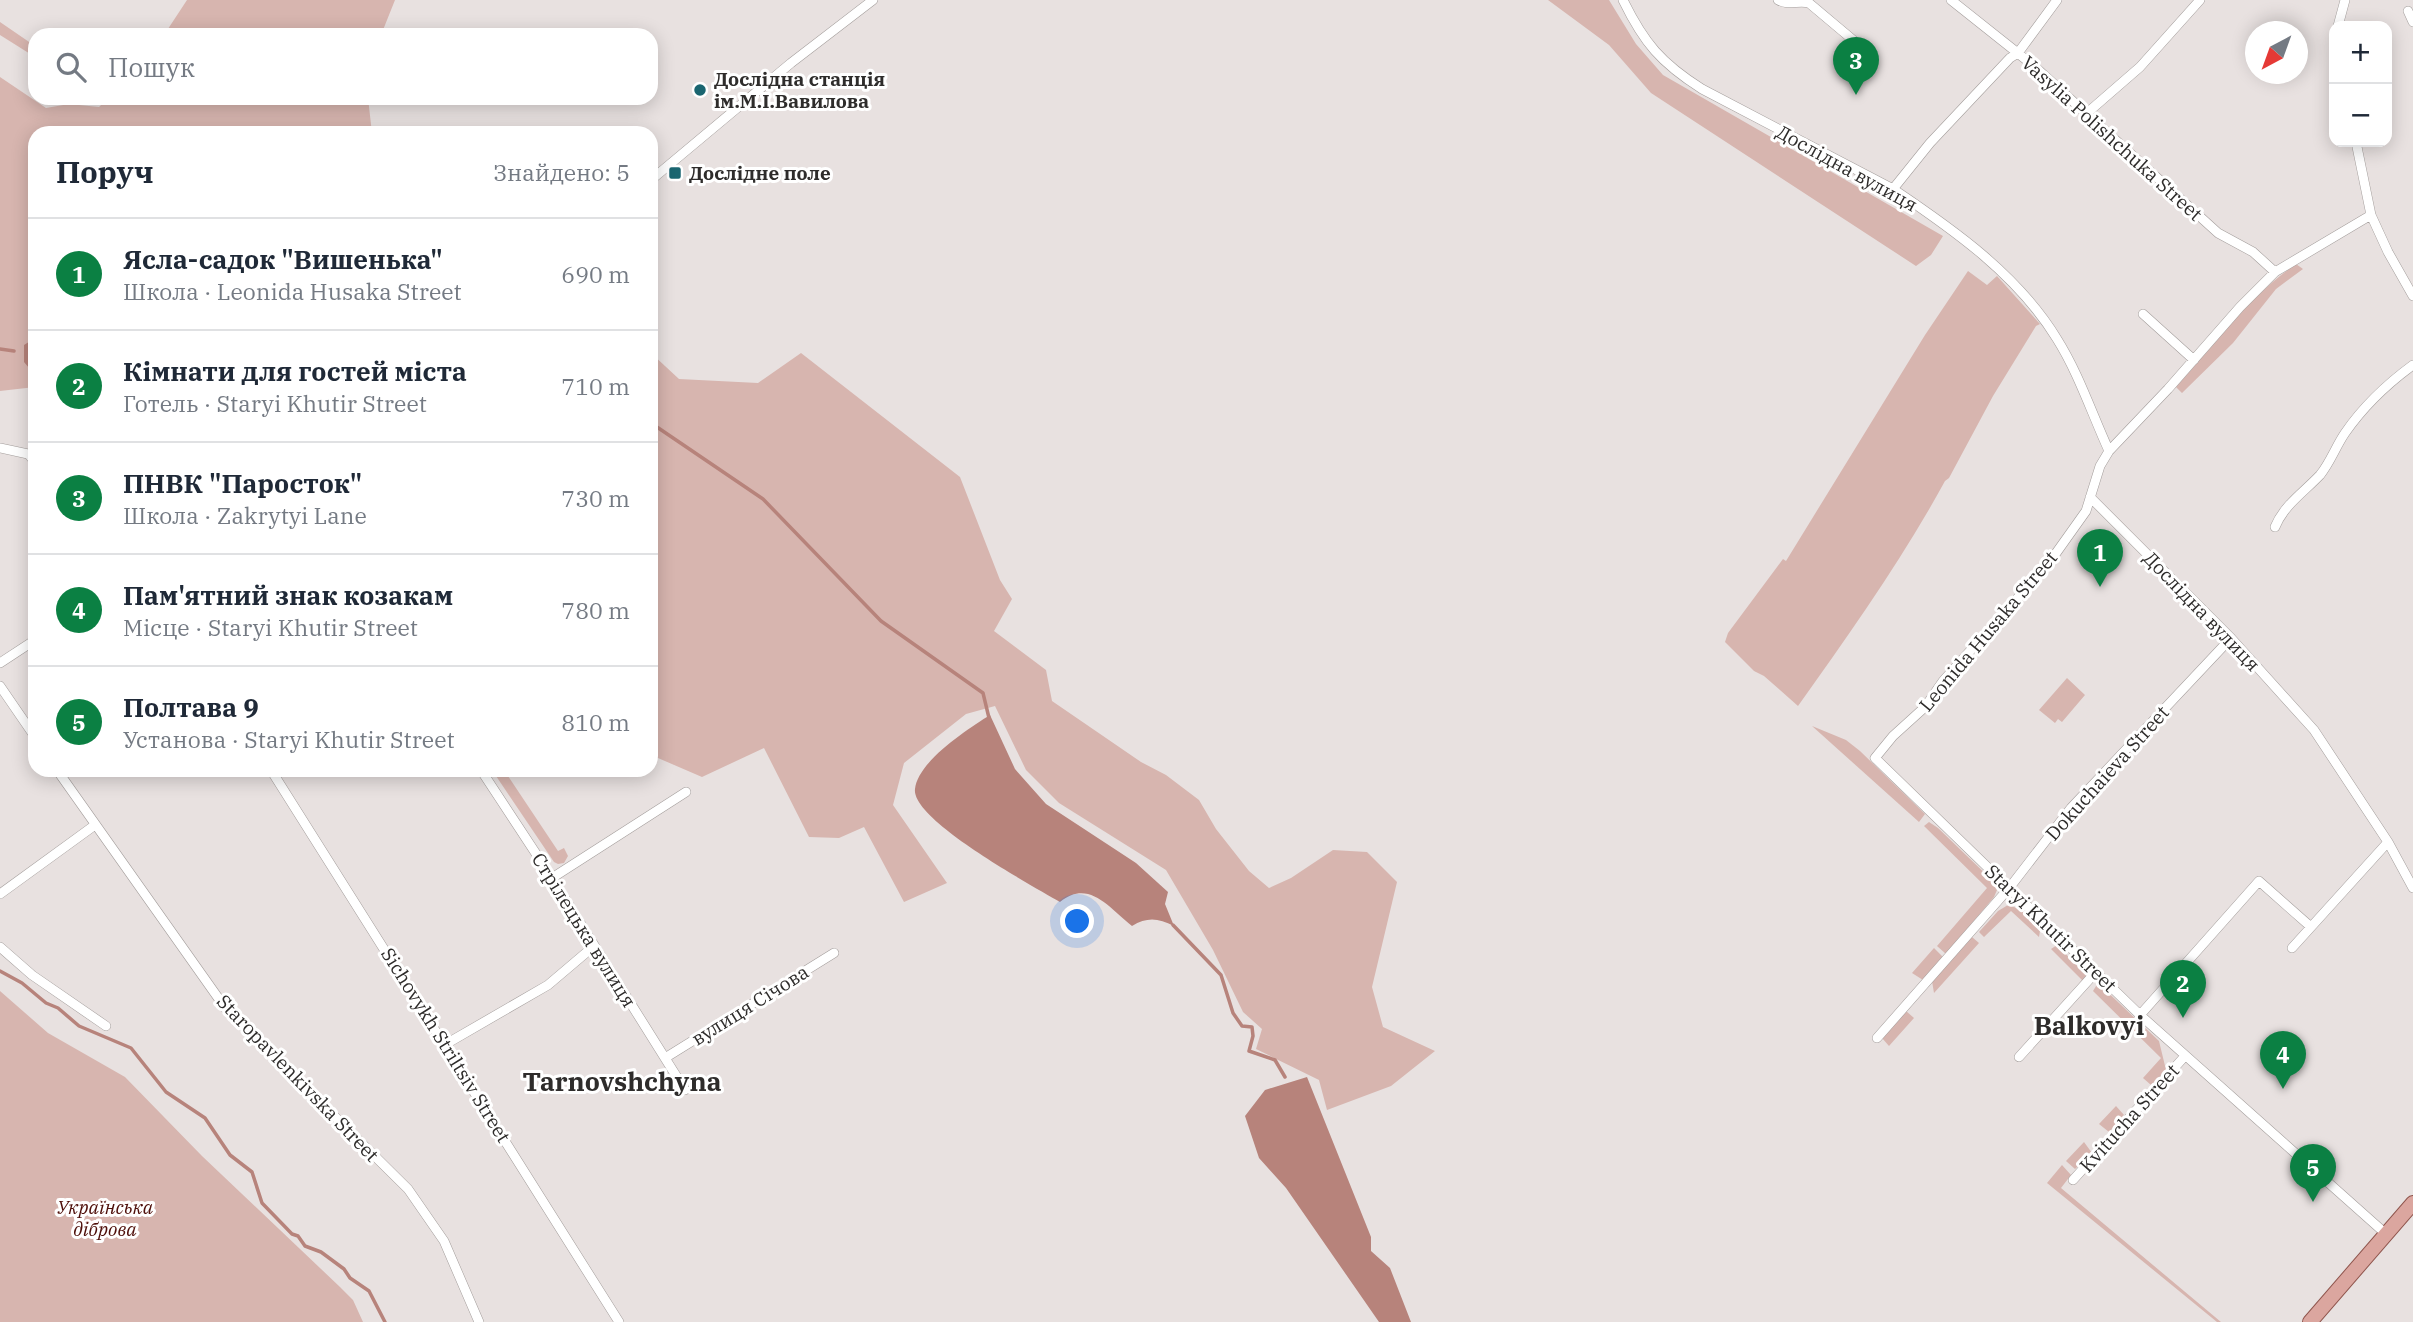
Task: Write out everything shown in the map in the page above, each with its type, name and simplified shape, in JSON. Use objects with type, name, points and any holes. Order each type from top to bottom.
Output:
[{"type":"main road","points":[[2310,1322],[2413,1203]]},
{"type":"street","points":[[658,174],[873,0]]},
{"type":"street","name":"Дослідна вулиця","points":[[1623,0],[1641,36],[1665,62],[1687,80],[1893,189],[1982,254],[2032,304],[2065,353],[2109,451]]},
{"type":"street","points":[[1778,0],[1787,3],[1803,1],[1809,4],[1859,46]]},
{"type":"street","name":"Vasylia Polishchuka Street","points":[[1951,0],[2087,113],[2218,233],[2253,252],[2275,272]]},
{"type":"street","points":[[1893,189],[1930,143],[2010,58],[2018,53],[2056,0]]},
{"type":"street","points":[[2087,113],[2140,67],[2200,0]]},
{"type":"street","points":[[2339,21],[2345,0]]},
{"type":"street","points":[[2408,11],[2413,22]]},
{"type":"street","points":[[2357,147],[2371,215],[2393,262],[2413,296]]},
{"type":"street","points":[[2090,497],[2100,466],[2109,451],[2240,307],[2275,272],[2371,215]]},
{"type":"street","points":[[2143,314],[2194,360]]},
{"type":"street","points":[[2275,527],[2292,501],[2323,471],[2360,414],[2387,386],[2413,365]]},
{"type":"street","points":[[0,448],[28,454]]},
{"type":"street","name":"Дослідна вулиця","points":[[2090,497],[2231,638],[2314,730],[2388,842],[2413,888]]},
{"type":"street","name":"Leonida Husaka Street","points":[[1875,758],[1893,736],[1925,707],[1936,689],[1999,617],[2037,579],[2086,511],[2090,497]]},
{"type":"street","name":"Dokuchaieva Street","points":[[1877,1038],[2010,887],[2071,808],[2231,638]]},
{"type":"street","points":[[0,663],[28,645]]},
{"type":"street","points":[[0,686],[28,727]]},
{"type":"street","name":"Staryi Khutir Street","points":[[1875,758],[2140,1015],[2386,1234]]},
{"type":"street","name":"Staropavlenkivska Street","points":[[62,777],[226,1009],[408,1189],[444,1241],[479,1322]]},
{"type":"street","name":"Sichovykh Striltsiv Street","points":[[275,777],[619,1322]]},
{"type":"street","name":"Стрілецька вулиця","points":[[486,777],[685,1090]]},
{"type":"street","points":[[552,878],[686,792]]},
{"type":"street","points":[[0,894],[95,825]]},
{"type":"street","points":[[2292,948],[2388,842]]},
{"type":"street","points":[[2140,1015],[2259,881],[2311,927]]},
{"type":"street","points":[[446,1044],[548,985],[594,946]]},
{"type":"street","points":[[0,947],[32,975],[106,1026]]},
{"type":"street","name":"вулиця Січова","points":[[665,1058],[834,953]]},
{"type":"street","points":[[2019,1057],[2095,973]]},
{"type":"street","name":"Kvitucha Street","points":[[2073,1180],[2185,1056]]},
{"type":"green space","points":[[187,0],[395,0],[384,28],[169,28]]},
{"type":"green space","points":[[1548,0],[1609,0],[1636,44],[1663,75],[1943,236],[1931,255],[1916,266],[1651,93],[1609,45]]},
{"type":"green space","points":[[0,22],[28,41],[28,53],[0,35]]},
{"type":"green space","points":[[0,77],[28,96],[28,105],[42,105],[46,108],[63,105],[369,105],[371,126],[28,126],[28,388],[0,391]]},
{"type":"green space","points":[[2296,264],[2303,269],[2276,289],[2233,343],[2182,393],[2176,387],[2233,322],[2262,291]]},
{"type":"green space","points":[[1968,271],[1987,285],[1997,276],[2040,324],[2036,326],[1993,396],[1949,478],[1893,568],[1798,706],[1764,676],[1754,671],[1725,642],[1728,633],[1783,559],[1786,561],[1925,335]]},
{"type":"green space","points":[[801,353],[960,477],[1000,580],[1012,599],[994,631],[1046,670],[1052,701],[1141,762],[1166,775],[1199,800],[1216,829],[1249,871],[1269,888],[1291,878],[1333,850],[1367,852],[1397,882],[1372,987],[1383,1027],[1435,1051],[1391,1086],[1327,1110],[1319,1080],[1256,1049],[1262,1029],[1243,1012],[1213,950],[1166,870],[1059,803],[1026,770],[995,706],[966,714],[904,763],[893,805],[947,883],[904,902],[864,827],[839,838],[809,837],[764,748],[702,777],[658,758],[658,360],[679,379],[758,383]]},
{"type":"green space","points":[[2067,678],[2085,695],[2062,722],[2058,719],[2055,723],[2039,710]]},
{"type":"green space","points":[[1812,726],[1846,740],[1860,751],[1925,814],[1919,822]]},
{"type":"green space","points":[[497,777],[509,777],[558,851],[564,848],[568,856],[564,863],[554,862]]},
{"type":"green space","points":[[1929,822],[1995,883],[1997,890],[1946,954],[1937,946],[1987,888],[1924,826]]},
{"type":"green space","points":[[2008,905],[2031,919],[2040,931],[2039,937],[2011,911],[1984,937],[1979,932],[1998,911]]},
{"type":"green space","points":[[1972,937],[1979,943],[1934,993],[1932,981]]},
{"type":"green space","points":[[2057,945],[2087,976],[2064,1002],[2082,980],[2051,949]]},
{"type":"green space","points":[[1934,948],[1943,957],[1923,980],[1912,973]]},
{"type":"green space","points":[[2098,983],[2159,1041],[2166,1070],[2151,1085],[2143,1078],[2161,1058],[2093,991]]},
{"type":"green space","name":"Українська діброва","points":[[0,991],[48,1033],[125,1077],[202,1156],[353,1300],[363,1322],[0,1322]]},
{"type":"green space","points":[[1906,1011],[1914,1018],[1889,1046],[1882,1038]]},
{"type":"green space","points":[[2116,1106],[2124,1115],[2109,1132],[2099,1124]]},
{"type":"green space","points":[[2084,1142],[2092,1153],[2075,1169],[2066,1161]]},
{"type":"green space","points":[[2062,1165],[2071,1175],[2061,1188],[2221,1322],[2217,1322],[2047,1183]]},
{"type":"shaded area","points":[[28,342],[28,367],[24,362],[24,345]]},
{"type":"shaded area","points":[[990,715],[1015,769],[1046,804],[1136,863],[1168,892],[1165,904],[1174,926],[1153,920],[1132,926],[1098,898],[1089,894],[1080,893],[1060,902],[976,851],[932,817],[919,802],[915,789],[918,778],[945,747]]},
{"type":"shaded area","points":[[1307,1077],[1371,1237],[1371,1251],[1390,1268],[1411,1322],[1379,1322],[1286,1188],[1259,1158],[1245,1116],[1265,1090]]},
{"type":"waterway","points":[[0,349],[14,351]]},
{"type":"waterway","points":[[658,428],[763,499],[881,621],[983,693],[989,718]]},
{"type":"waterway","points":[[1173,925],[1221,975],[1233,1013],[1242,1026],[1252,1027],[1253,1036],[1249,1051],[1275,1060],[1285,1077]]},
{"type":"waterway","points":[[0,971],[22,983],[46,1003],[58,1008],[79,1026],[131,1048],[166,1092],[205,1118],[230,1155],[252,1172],[262,1203],[292,1234],[298,1236],[305,1246],[321,1252],[344,1269],[350,1278],[369,1291],[385,1322]]},
{"type":"place","name":"Дослідна станція ім.М.І.Вавилова","points":[[700,90]]},
{"type":"place","name":"ПНВК \"Паросток\"","points":[[1856,95]]},
{"type":"place","name":"Дослідне поле","points":[[675,173]]},
{"type":"place","name":"Ясла-садок \"Вишенька\"","points":[[2100,587]]},
{"type":"place","name":"Кімнати для гостей міста","points":[[2183,1018]]},
{"type":"place","name":"Пам'ятний знак козакам","points":[[2283,1089]]},
{"type":"place","name":"Полтава 9","points":[[2313,1202]]},
{"type":"district","name":"Balkovyi","points":[[2089,1026]]},
{"type":"district","name":"Tarnovshchyna","points":[[622,1082]]}]
